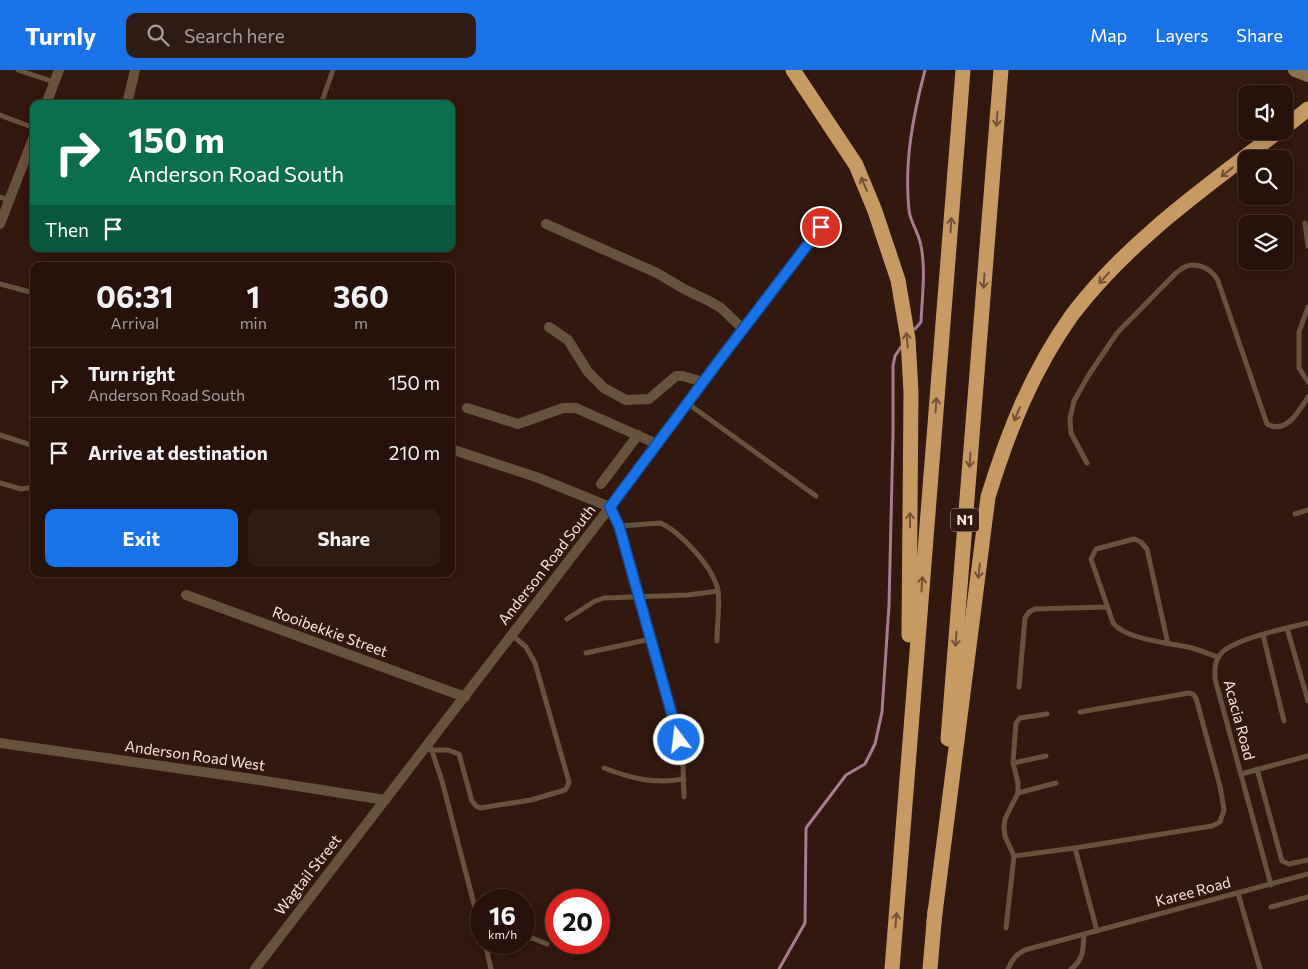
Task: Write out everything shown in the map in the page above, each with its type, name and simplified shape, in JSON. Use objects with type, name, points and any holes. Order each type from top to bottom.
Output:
[{"type":"highway","points":[[793,70],[856,164],[872,203],[898,280],[908,339],[911,392],[909,761]]},
{"type":"highway","points":[[892,969],[963,70]]},
{"type":"highway","name":"N1","points":[[930,969],[1001,70]]},
{"type":"highway","points":[[1293,121],[1308,109]]},
{"type":"highway","points":[[934,921],[988,497],[1004,445],[1024,397],[1072,316],[1105,276],[1149,233],[1268,140]]},
{"type":"street","points":[[47,100],[59,70]]},
{"type":"street","points":[[128,100],[135,70]]},
{"type":"street","points":[[1295,70],[1308,75]]},
{"type":"street","points":[[0,224],[5,198],[30,145]]},
{"type":"street","points":[[546,224],[657,273],[721,308],[743,329]]},
{"type":"street","name":"Anderson Road South","points":[[385,800],[430,747],[465,697],[821,227]]},
{"type":"street","points":[[549,327],[568,340],[588,372],[604,388],[626,400],[649,399],[676,376],[683,376],[703,382]]},
{"type":"street","points":[[467,408],[518,424],[563,408],[576,408],[657,444]]},
{"type":"street","points":[[601,484],[638,435]]},
{"type":"street","points":[[455,450],[536,477],[610,507]]},
{"type":"street","name":"Rooibekkie Street","points":[[186,596],[465,697]]},
{"type":"street","name":"Anderson Road West","points":[[0,743],[236,776],[385,800]]},
{"type":"street","name":"Wagtail Street","points":[[258,968],[385,800]]},
{"type":"lane","points":[[18,70],[54,82]]},
{"type":"lane","points":[[322,100],[333,70]]},
{"type":"lane","points":[[0,116],[30,127]]},
{"type":"lane","points":[[1305,223],[1308,246]]},
{"type":"lane","points":[[1087,463],[1072,433],[1070,418],[1074,401],[1088,376],[1117,333],[1176,273],[1188,266],[1206,268],[1214,273],[1218,281],[1267,424],[1277,428],[1285,425],[1296,415],[1308,398]]},
{"type":"lane","points":[[0,284],[30,292]]},
{"type":"lane","points":[[1308,307],[1299,332],[1299,368],[1308,382]]},
{"type":"lane","points":[[688,403],[816,496]]},
{"type":"lane","points":[[0,435],[30,445]]},
{"type":"lane","points":[[0,483],[21,489],[30,488]]},
{"type":"lane","points":[[610,507],[619,526],[679,740],[684,779],[684,798]]},
{"type":"lane","points":[[1295,514],[1308,510]]},
{"type":"lane","points":[[619,526],[658,522],[664,524],[706,563],[718,591],[717,641]]},
{"type":"lane","points":[[1168,644],[1147,549],[1141,542],[1134,540],[1096,549],[1092,559],[1113,623],[1117,628],[1125,632],[1168,644],[1192,648],[1218,657],[1226,648],[1242,641],[1308,623]]},
{"type":"lane","points":[[567,619],[595,601],[604,598],[639,595],[688,595],[718,591]]},
{"type":"lane","points":[[1019,687],[1025,618],[1029,612],[1035,609],[1108,607]]},
{"type":"lane","points":[[1287,628],[1308,701]]},
{"type":"lane","points":[[470,889],[442,780],[430,747],[459,754],[472,802],[480,808],[531,800],[565,790],[568,782],[535,663],[526,647],[512,635]]},
{"type":"lane","points":[[1263,635],[1284,721]]},
{"type":"lane","points":[[586,653],[651,639]]},
{"type":"lane","name":"Acacia Road","points":[[1218,657],[1215,667],[1215,679],[1270,885]]},
{"type":"lane","points":[[1014,856],[1212,826],[1220,822],[1224,810],[1196,698],[1193,694],[1080,712]]},
{"type":"lane","points":[[1006,928],[1014,856],[1005,836],[1004,827],[1005,819],[1018,793],[1018,783],[1013,763],[1016,723],[1018,719],[1047,714]]},
{"type":"lane","points":[[1013,763],[1046,756]]},
{"type":"lane","points":[[1241,774],[1308,756]]},
{"type":"lane","points":[[604,768],[636,779],[671,781],[684,779]]},
{"type":"lane","points":[[1257,769],[1282,861],[1289,864],[1308,860]]},
{"type":"lane","points":[[1018,793],[1056,783]]},
{"type":"lane","points":[[1075,848],[1098,930]]},
{"type":"lane","name":"Karee Road","points":[[1008,969],[1018,953],[1025,950],[1308,874]]},
{"type":"lane","points":[[1238,893],[1260,969]]},
{"type":"lane","points":[[1271,907],[1308,897]]},
{"type":"lane","points":[[1071,969],[1082,958],[1084,934]]},
{"type":"lane","points":[[488,954],[491,969]]},
{"type":"waterway","points":[[915,329],[921,322],[923,265],[920,241],[910,214],[908,174],[913,122],[925,70]]},
{"type":"waterway","points":[[779,969],[805,923],[806,828],[846,775],[865,764],[875,744],[882,712],[889,605],[893,366],[895,356],[901,347]]},
{"type":"route","points":[[679,740],[619,526],[610,507],[821,227]]}]
